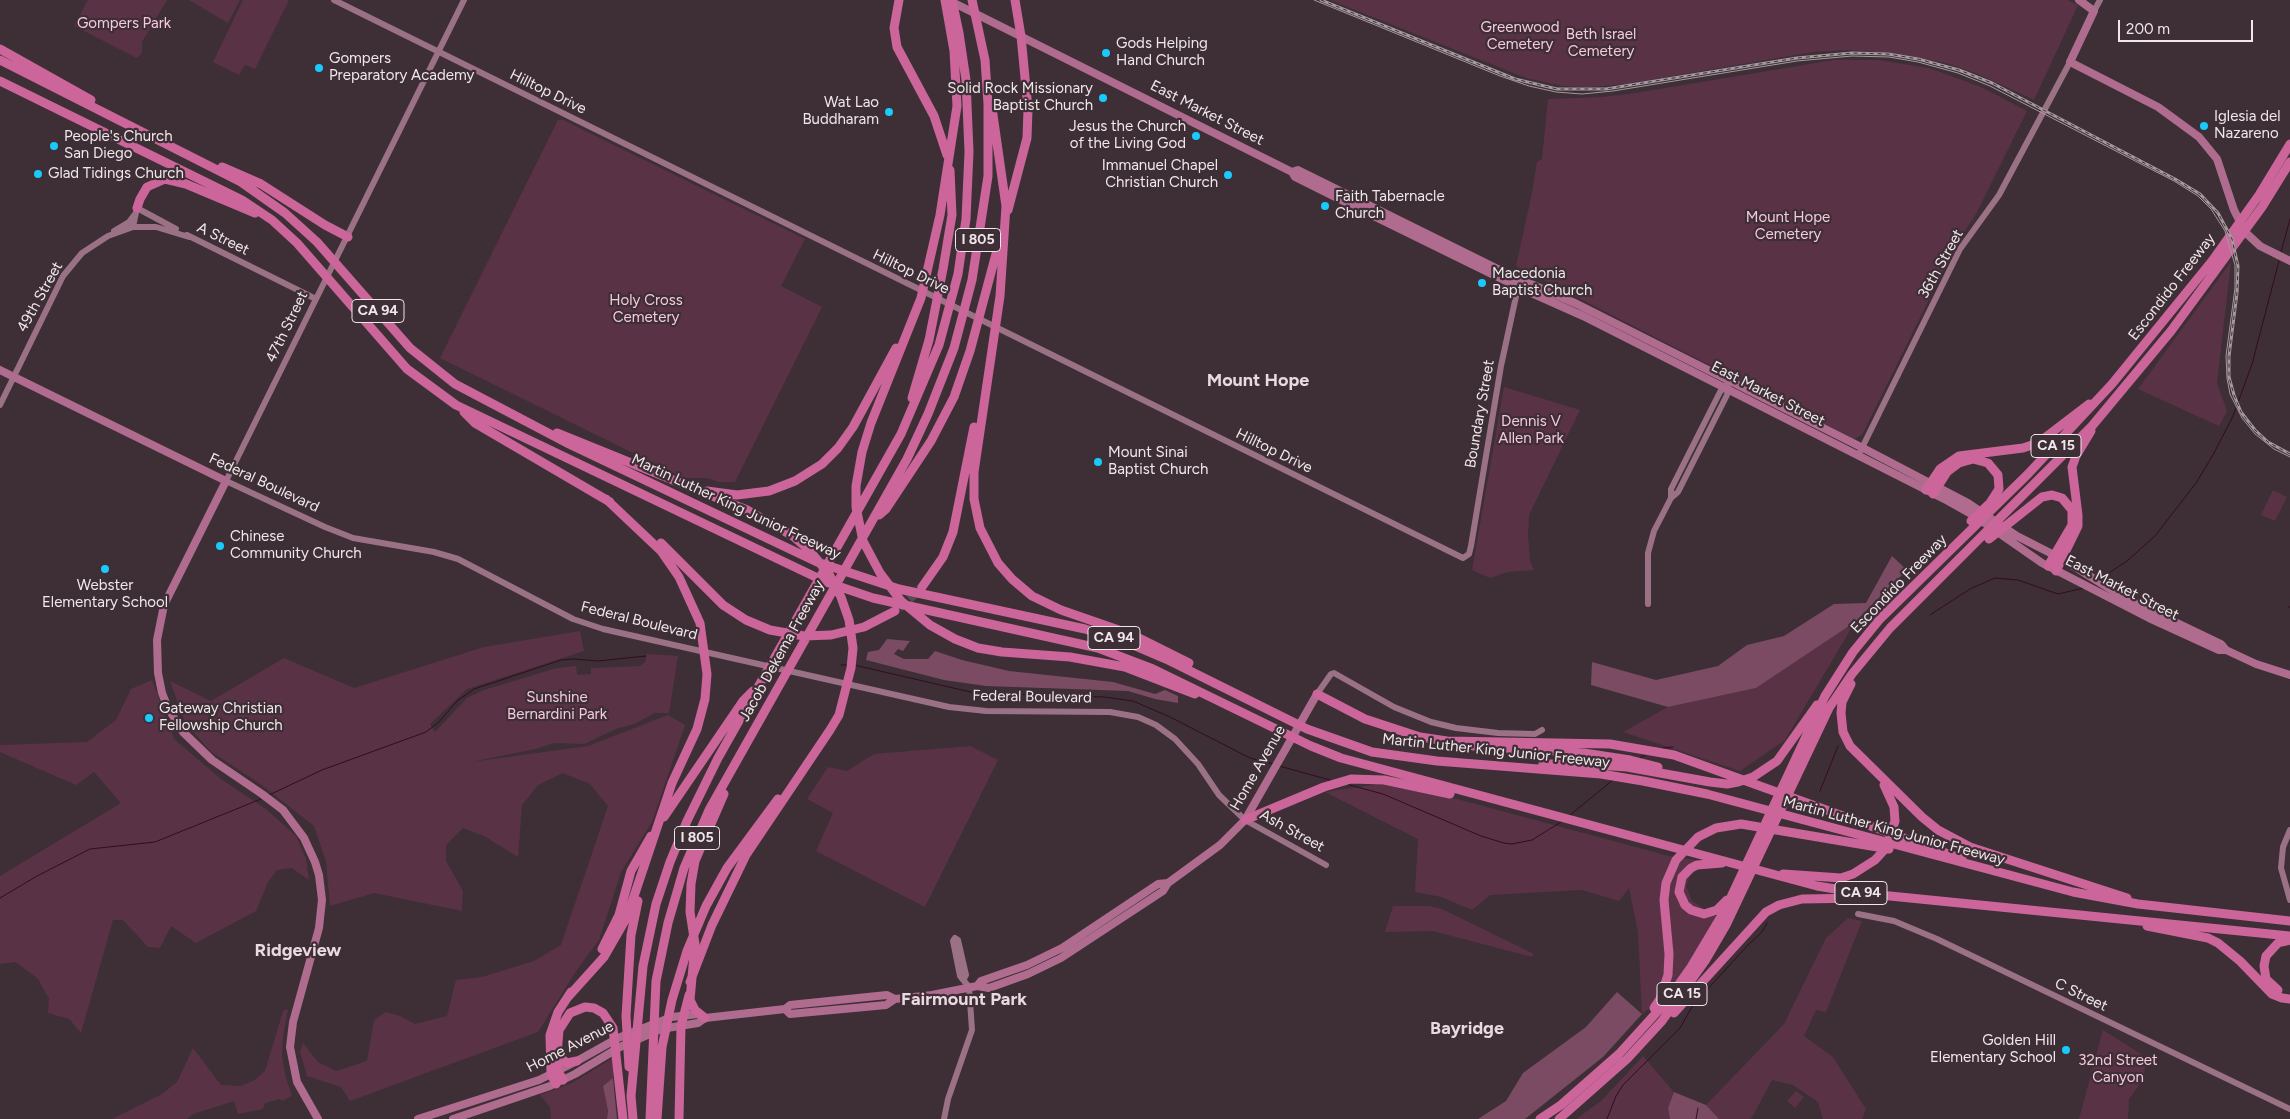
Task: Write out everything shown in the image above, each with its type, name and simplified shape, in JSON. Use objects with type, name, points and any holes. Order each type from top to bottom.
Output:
[{"type":"highway","points":[[899,0],[894,28],[897,47],[934,116],[944,142],[950,167],[952,191],[952,215],[944,269],[929,340],[901,434]]},
{"type":"highway","points":[[948,0],[954,51],[957,106],[940,215],[921,298],[866,435],[859,465],[856,498],[858,520],[863,541],[880,573],[895,594],[910,610],[940,632],[978,648],[1002,652],[1070,656],[1125,666],[1184,691],[1212,699]]},
{"type":"highway","name":"Jacob Dekema Freeway","points":[[632,1055],[645,957],[656,904],[670,862],[687,821],[718,758],[901,434],[939,345],[958,274],[966,218],[969,152],[966,80],[959,34],[948,0]]},
{"type":"highway","name":"Jacob Dekema Freeway","points":[[650,1119],[657,1047],[654,1011],[656,981],[668,923],[684,868],[709,810],[872,522],[928,414],[954,348],[972,280],[988,176],[988,104],[985,60],[972,0]]},
{"type":"highway","points":[[872,522],[886,509],[931,441],[949,408],[970,351],[1028,138],[1028,109],[1021,36],[1015,0]]},
{"type":"highway","points":[[0,49],[73,89],[146,135]]},
{"type":"highway","name":"Martin Luther King Junior Freeway","points":[[0,60],[241,182],[302,226],[410,348],[430,366],[471,394],[534,424],[578,448],[803,556],[864,578],[929,596],[1085,629],[1124,641],[1166,659],[1330,739],[1372,752],[1415,758],[1605,775],[1628,779],[1707,794],[1932,856],[2073,892],[2138,904],[2290,921]]},
{"type":"highway","points":[[922,587],[943,557],[953,532],[1000,296],[1006,206],[985,60]]},
{"type":"highway","name":"Martin Luther King Junior Freeway","points":[[3,84],[242,200],[272,220],[297,243],[407,369],[456,405],[795,569],[858,594],[1098,648],[1153,669],[1212,699],[1333,755],[1555,817],[1818,886],[1860,892],[2290,936]]},
{"type":"highway","name":"Escondido Freeway","points":[[1540,1119],[1561,1105],[1619,1054],[1667,1000],[1691,967],[1726,910],[1825,696],[1853,652],[1880,619],[1913,586],[1917,576],[1994,503],[2028,474],[2112,384],[2212,261],[2259,195],[2290,144]]},
{"type":"highway","points":[[200,161],[234,171],[261,184],[325,225],[348,237]]},
{"type":"highway","name":"Escondido Freeway","points":[[1559,1119],[1627,1059],[1682,994],[1718,941],[1829,708],[1852,674],[1890,628],[1943,577],[1954,574],[2092,426],[2171,331],[2262,207],[2290,162]]},
{"type":"highway","points":[[136,211],[140,199],[151,184],[165,179],[175,180],[272,220]]},
{"type":"highway","points":[[657,475],[705,490],[737,495],[774,489],[805,476],[831,456],[845,440],[912,322]]},
{"type":"highway","points":[[991,346],[975,459],[973,489],[980,528],[998,563],[1020,587],[1049,605],[1113,627],[1151,644],[1221,680],[1284,718]]},
{"type":"highway","points":[[1932,489],[1940,470],[1959,456],[2023,448],[2038,444],[2112,384]]},
{"type":"highway","points":[[456,405],[475,423],[606,499],[642,525],[722,605],[738,616],[763,628],[791,635],[830,635],[864,627],[895,611]]},
{"type":"highway","points":[[534,424],[588,444],[657,475],[746,510],[793,536],[808,549],[829,574],[841,597],[849,620],[852,663],[839,715],[746,855],[712,925],[690,982]]},
{"type":"highway","points":[[2052,568],[2078,521],[2072,467],[2076,456],[2090,436],[2092,426]]},
{"type":"highway","points":[[1932,489],[1951,467],[1966,460],[1980,460],[1994,468],[1998,475],[1999,488],[1994,503]]},
{"type":"highway","points":[[2011,515],[2042,497],[2052,495],[2066,501],[2072,510],[2072,525],[2058,557]]},
{"type":"highway","points":[[568,997],[591,972],[614,942],[627,917],[672,783],[697,729],[705,699],[707,674],[700,623],[679,577],[661,551],[606,499]]},
{"type":"highway","points":[[1866,658],[1844,697],[1841,713],[1843,732],[1850,746],[1922,818],[1953,839],[1970,847],[2126,897],[2138,904]]},
{"type":"highway","points":[[560,1082],[555,1073],[550,1036],[558,1012],[607,942],[619,915],[631,871],[646,843],[743,701],[761,683]]},
{"type":"highway","points":[[1315,698],[1393,729],[1470,746],[1584,753],[1622,758],[1644,767],[1689,778],[1727,784],[1753,777],[1777,761],[1808,715],[1825,696]]},
{"type":"highway","points":[[679,1119],[682,1015],[689,994],[695,944],[690,912],[691,884],[695,861],[750,737]]},
{"type":"highway","points":[[1448,741],[1610,744],[1650,750],[1696,762],[2004,875]]},
{"type":"highway","points":[[657,1119],[657,1047],[681,969],[706,906],[738,851],[822,742]]},
{"type":"highway","points":[[1490,764],[1583,764],[1644,767]]},
{"type":"highway","points":[[1770,874],[1840,878],[1865,867],[1875,860],[1886,848],[1895,821],[1890,796],[1872,769]]},
{"type":"highway","points":[[1245,820],[1324,787],[1351,779],[1369,779],[1525,808]]},
{"type":"highway","points":[[1619,1054],[1660,1000],[1668,975],[1669,954],[1664,900],[1670,869],[1684,849],[1698,837],[1728,825],[1752,825],[1932,856]]},
{"type":"highway","points":[[1732,863],[1697,865],[1691,868],[1682,878],[1680,884],[1681,898],[1691,910],[1704,914],[1711,913],[1723,905],[1739,881]]},
{"type":"highway","points":[[633,1119],[631,1096],[632,1055],[626,1022],[631,935],[643,873]]},
{"type":"highway","points":[[1627,1059],[1664,1024],[1750,928],[1766,912],[1779,905],[1802,899],[1825,898],[1952,901]]},
{"type":"highway","points":[[2112,918],[2208,938],[2229,951],[2272,994],[2290,997]]},
{"type":"highway","points":[[2290,940],[2278,944],[2270,950],[2266,956],[2264,966],[2266,979],[2271,985],[2276,990],[2290,997]]},
{"type":"highway","points":[[689,994],[691,1005],[705,1018]]},
{"type":"highway","points":[[555,1073],[559,1030],[570,1013],[577,1009],[594,1008],[602,1013],[613,1028],[623,1119]]},
{"type":"highway","points":[[557,1055],[566,1063],[577,1061]]},
{"type":"main road","name":"East Market Street","points":[[948,0],[1292,172],[1295,177],[1518,287],[1863,448],[1973,515],[2052,568],[2094,590],[2188,637],[2218,650],[2226,650],[2256,664],[2290,675]]},
{"type":"main road","points":[[2079,0],[2094,11],[2070,62],[2158,107],[2199,138],[2217,159],[2226,180],[2234,210],[2245,232],[2260,246],[2289,260]]},
{"type":"main road","name":"East Market Street","points":[[1292,172],[1298,170],[1508,274],[1577,304],[1858,456],[1968,503],[2017,536],[2058,557],[2136,604],[2221,644],[2226,650]]},
{"type":"main road","points":[[1518,287],[1527,286],[1565,302],[1577,304]]},
{"type":"main road","name":"Federal Boulevard","points":[[0,370],[226,481]]},
{"type":"main road","name":"47th Street","points":[[226,481],[164,605],[157,640],[158,673],[162,693],[168,708],[183,732],[201,751],[273,801],[298,828],[315,862],[319,875],[322,900],[318,936],[292,1030],[291,1057],[301,1092],[318,1119]]},
{"type":"main road","name":"Home Avenue","points":[[453,1119],[560,1082],[620,1047],[661,1029],[698,1023],[705,1018],[785,1009],[790,1005],[887,995],[895,999],[932,995],[973,987],[989,988],[1050,964],[1163,892],[1168,883],[1219,846],[1245,820],[1315,698]]},
{"type":"main road","name":"Home Avenue","points":[[418,1119],[555,1073],[618,1038],[672,1017],[698,1014],[705,1018]]},
{"type":"street","name":"Hilltop Drive","points":[[334,0],[1460,557],[1466,557],[1471,546]]},
{"type":"street","name":"47th Street","points":[[226,481],[464,0]]},
{"type":"street","points":[[2094,11],[2100,0]]},
{"type":"street","name":"36th Street","points":[[1858,456],[1960,249],[1999,195],[2070,62]]},
{"type":"street","points":[[133,227],[136,211]]},
{"type":"street","points":[[112,234],[136,211]]},
{"type":"street","name":"A Street","points":[[136,211],[316,299]]},
{"type":"street","name":"49th Street","points":[[0,405],[63,276],[82,253],[112,234],[133,227],[156,227],[189,237]]},
{"type":"street","name":"Boundary Street","points":[[1471,546],[1501,366],[1518,287]]},
{"type":"street","points":[[1648,604],[1648,553],[1654,531],[1671,498],[1671,489],[1727,386]]},
{"type":"street","name":"Federal Boulevard","points":[[226,481],[325,528],[354,538],[434,552],[458,559],[574,619],[603,629],[949,707],[986,711],[1110,712],[1138,717],[1156,725],[1175,739],[1198,764],[1219,795],[1245,820]]},
{"type":"street","name":"Home Avenue","points":[[1315,698],[1327,678],[1334,673],[1394,707],[1432,722],[1456,728],[1498,733],[1532,734],[1542,730]]},
{"type":"street","name":"Ash Street","points":[[1245,820],[1326,865]]},
{"type":"street","points":[[2290,830],[2283,847],[2282,868],[2290,900]]},
{"type":"street","name":"C Street","points":[[1858,914],[1894,921],[1936,939],[2290,1110]]},
{"type":"street","points":[[944,1119],[948,1099],[972,1030],[973,987],[960,976],[953,941],[955,938],[958,940],[966,975],[964,979]]},
{"type":"green space","name":"Gompers Park","points":[[88,0],[167,0],[142,42],[142,53],[137,58],[74,26]]},
{"type":"green space","points":[[189,0],[240,0],[228,23]]},
{"type":"green space","points":[[243,0],[289,0],[255,69],[245,65],[239,75],[213,62]]},
{"type":"green space","name":"Beth Israel Cemetery","points":[[1330,0],[2067,0],[2078,5],[2034,100],[1978,74],[1946,63],[1891,53],[1848,50],[1813,52],[1626,84],[1589,87],[1563,86],[1526,78]]},
{"type":"green space","name":"Mount Hope Cemetery","points":[[1834,60],[1878,60],[1929,68],[1981,87],[2027,111],[1976,214],[1957,243],[1862,435],[1854,439],[1516,266],[1537,162],[1542,159],[1548,99],[1603,97],[1635,93]]},
{"type":"green space","name":"Holy Cross Cemetery","points":[[558,120],[563,120],[805,239],[781,286],[822,307],[735,482],[719,482],[707,478],[684,478],[440,358]]},
{"type":"green space","points":[[2231,262],[2217,383],[2227,411],[2219,426],[2138,389]]},
{"type":"green space","name":"Dennis V Allen Park","points":[[1504,387],[1580,410],[1529,515],[1530,561],[1534,570],[1508,572],[1490,578],[1472,570]]},
{"type":"green space","points":[[2273,490],[2287,497],[2275,521],[2261,515]]},
{"type":"green space","points":[[1855,622],[1785,740],[1740,771],[1623,732],[1668,707],[1756,688]]},
{"type":"green space","name":"Sunshine Bernardini Park","points":[[580,631],[584,651],[467,689],[430,724],[435,732],[467,698],[484,690],[557,668],[576,666],[577,675],[591,674],[591,668],[640,666],[646,661],[646,654],[678,656],[669,713],[655,713],[634,724],[616,729],[584,744],[555,743],[471,762],[588,746],[668,715],[685,725],[652,822],[621,872],[599,940],[576,971],[538,1032],[350,1101],[341,1087],[307,1076],[300,1051],[303,1043],[318,1062],[336,1071],[367,1061],[374,1020],[386,1012],[400,1016],[415,1024],[447,1016],[456,980],[482,977],[534,961],[561,945],[608,806],[590,784],[563,773],[538,785],[522,805],[518,857],[484,836],[463,828],[446,845],[446,861],[463,891],[462,911],[374,893],[330,906],[326,861],[314,826],[259,783],[210,751],[185,722],[170,681],[211,701],[284,658],[354,688],[484,647]]},
{"type":"green space","points":[[152,680],[174,739],[221,779],[266,809],[296,836],[306,859],[309,880],[292,868],[277,870],[268,882],[256,911],[196,943],[171,926],[160,948],[148,947],[123,920],[113,920],[81,1033],[69,1019],[48,1013],[49,999],[38,979],[16,962],[0,964],[0,876],[121,803],[94,772],[76,785],[0,752],[0,745],[87,742],[116,720],[131,689]]},
{"type":"green space","points":[[970,746],[998,760],[925,907],[816,851],[833,813],[807,799],[828,767],[847,771],[874,754]]},
{"type":"green space","points":[[1378,784],[1457,799],[1669,856],[1696,860],[1686,886],[1692,901],[1717,917],[1689,964],[1670,991],[1642,1014],[1638,932],[1629,888],[1619,901],[1582,890],[1490,895],[1472,910],[1441,897],[1415,892],[1418,839],[1325,792]]},
{"type":"green space","points":[[1393,906],[1429,906],[1442,909],[1534,954],[1532,957],[1433,931],[1385,932]]},
{"type":"green space","points":[[1848,918],[1862,921],[1826,1012],[1816,1010],[1804,1036],[1833,1057],[1866,1109],[1862,1119],[1823,1119],[1818,1102],[1793,1085],[1772,1080],[1751,1119],[1719,1119],[1706,1105],[1784,1024],[1826,938]]},
{"type":"green space","points":[[288,1009],[282,1057],[292,1096],[282,1101],[280,1099],[265,1103],[263,1109],[238,1114],[234,1101],[193,1114],[187,1119],[112,1119],[162,1094],[177,1082],[193,1048],[221,1085],[241,1086],[255,1080],[265,1071],[283,1011]]},
{"type":"green space","name":"32nd Street Canyon","points":[[2103,1030],[2141,1054],[2145,1068],[2143,1080],[2129,1099],[2128,1119],[2079,1119]]},
{"type":"green space","points":[[1643,1056],[1674,1092],[1668,1108],[1670,1119],[1576,1119],[1601,1101]]},
{"type":"green space","points":[[613,1058],[613,1078],[603,1086],[608,1112],[607,1119],[551,1119],[550,1107],[540,1095],[572,1083]]},
{"type":"green space","points":[[1796,1091],[1804,1097],[1795,1108],[1787,1101]]},
{"type":"shaded area","points":[[1892,556],[1907,570],[1855,622],[1756,688],[1668,707],[1591,685],[1592,662],[1656,680],[1718,666],[1747,645],[1784,636],[1834,604],[1866,603]]},
{"type":"shaded area","points":[[887,639],[910,641],[903,651],[898,649],[894,654],[904,659],[928,659],[935,651],[962,660],[1009,671],[1113,682],[1155,694],[1165,690],[1178,696],[1178,703],[1128,691],[986,686],[944,680],[866,660],[868,652],[879,650]]},
{"type":"shaded area","points":[[1617,992],[1642,1014],[1603,1057],[1525,1119],[1478,1119],[1506,1101],[1523,1073],[1586,1027]]},
{"type":"shaded area","points":[[613,1078],[617,1119],[607,1119],[608,1111],[603,1086]]},
{"type":"shaded area","points":[[1674,1092],[1706,1105],[1719,1119],[1670,1119],[1668,1108]]},
{"type":"waterway","points":[[2281,252],[2290,219]]},
{"type":"waterway","points":[[2100,579],[2127,561],[2155,536],[2196,483],[2213,455],[2233,416],[2252,364],[2279,261]]},
{"type":"waterway","points":[[1930,615],[1970,589],[1995,578],[2018,580],[2058,594],[2084,588]]},
{"type":"waterway","points":[[269,795],[322,770],[426,732],[439,722],[457,701],[474,689],[561,660],[598,661],[646,656]]},
{"type":"waterway","points":[[841,665],[848,665]]},
{"type":"waterway","points":[[854,665],[975,693],[1104,697],[1133,701],[1170,717],[1250,758],[1273,764]]},
{"type":"waterway","points":[[1820,791],[1838,746]]},
{"type":"waterway","points":[[1663,748],[1673,747]]},
{"type":"waterway","points":[[1640,758],[1647,754]]},
{"type":"waterway","points":[[1279,766],[1330,780]]},
{"type":"waterway","points":[[1570,815],[1613,780]]},
{"type":"waterway","points":[[1346,784],[1383,794],[1481,836],[1504,843],[1512,844],[1532,840],[1561,822]]},
{"type":"waterway","points":[[0,898],[37,876],[90,849],[155,842],[261,799]]},
{"type":"waterway","points":[[1607,1119],[1616,1096],[1623,1085],[1680,1028],[1693,1005],[1762,932],[1767,923]]},
{"type":"waterway","points":[[1696,1119],[1698,1108]]},
{"type":"tunnel","points":[[899,608],[921,588]]},
{"type":"tram line","points":[[1314,0],[1500,76],[1529,86],[1556,92],[1582,94],[1613,91],[1797,61],[1852,56],[1889,57],[1918,62],[1958,73],[1990,86],[2174,181],[2198,196],[2211,209],[2225,231],[2235,265],[2235,288],[2226,356],[2230,394],[2242,418],[2255,434],[2274,449],[2290,457]]},
{"type":"railway","points":[[1321,0],[1515,79],[1557,89],[1606,89],[1797,58],[1852,53],[1888,54],[1918,59],[1959,70],[1992,83],[2175,179],[2200,194],[2218,213],[2232,239],[2238,266],[2237,293],[2229,356],[2229,377],[2234,395],[2241,412],[2255,430],[2268,442],[2290,454]]},
{"type":"place","name":"Gods Helping Hand Church","points":[[1106,53]]},
{"type":"place","name":"Gompers Preparatory Academy","points":[[319,68]]},
{"type":"place","name":"Solid Rock Missionary Baptist Church","points":[[1103,98]]},
{"type":"place","name":"Wat Lao Buddharam","points":[[889,112]]},
{"type":"place","name":"Iglesia del Nazareno","points":[[2204,126]]},
{"type":"place","name":"Jesus the Church of the Living God","points":[[1196,136]]},
{"type":"place","name":"People's Church San Diego","points":[[54,146]]},
{"type":"place","name":"Glad Tidings Church","points":[[38,174]]},
{"type":"place","name":"Immanuel Chapel Christian Church","points":[[1228,175]]},
{"type":"place","name":"Faith Tabernacle Church","points":[[1325,206]]},
{"type":"place","name":"Macedonia Baptist Church","points":[[1482,283]]},
{"type":"place","name":"Mount Sinai Baptist Church","points":[[1098,462]]},
{"type":"place","name":"Chinese Community Church","points":[[220,546]]},
{"type":"place","name":"Webster Elementary School","points":[[105,569]]},
{"type":"place","name":"Gateway Christian Fellowship Church","points":[[149,718]]},
{"type":"place","name":"Golden Hill Elementary School","points":[[2066,1050]]},
{"type":"district","name":"Mount Hope","points":[[1258,381]]},
{"type":"district","name":"Ridgeview","points":[[298,951]]},
{"type":"district","name":"Fairmount Park","points":[[964,1000]]},
{"type":"district","name":"Bayridge","points":[[1467,1029]]},
{"type":"park label","name":"Greenwood Cemetery","points":[[1520,36]]}]
